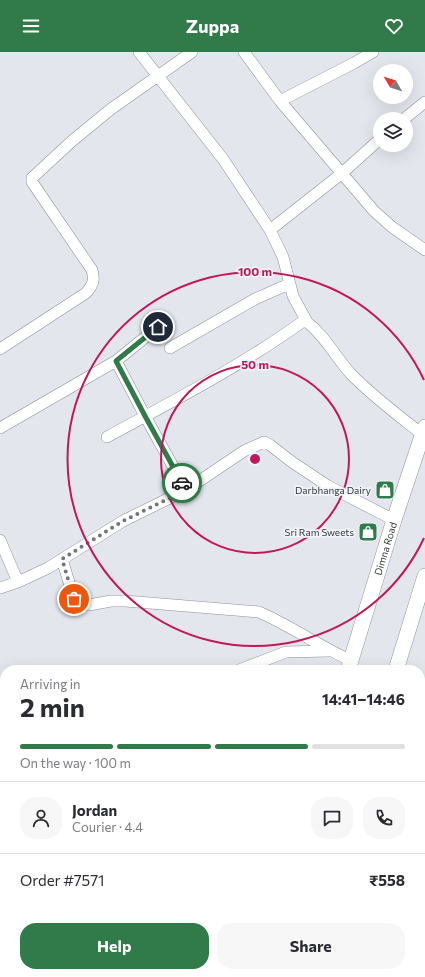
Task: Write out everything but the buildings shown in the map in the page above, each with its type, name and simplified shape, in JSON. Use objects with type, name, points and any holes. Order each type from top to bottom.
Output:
[{"type":"street","points":[[139,52],[223,159],[270,230],[283,257],[292,296],[307,322],[331,347],[350,372],[362,384],[424,431]]},
{"type":"street","points":[[0,349],[86,293],[91,287],[94,279],[92,270],[64,227],[35,187],[32,182],[32,178],[72,141],[105,114],[192,52]]},
{"type":"street","points":[[244,52],[280,101],[383,220],[407,239],[425,250]]},
{"type":"street","points":[[280,101],[348,67],[373,52]]},
{"type":"street","points":[[413,112],[425,102]]},
{"type":"street","points":[[270,230],[342,174],[373,146]]},
{"type":"street","points":[[170,348],[255,299],[289,284]]},
{"type":"street","points":[[107,437],[250,357],[302,322],[307,322]]},
{"type":"street","points":[[0,428],[116,361],[158,327]]},
{"type":"street","points":[[116,361],[186,490]]},
{"type":"street","name":"Dimna Road","points":[[349,665],[394,520],[424,431]]},
{"type":"street","points":[[0,588],[18,582],[48,568],[123,521],[186,490],[239,454],[257,444],[264,442],[328,486],[394,520]]},
{"type":"street","points":[[0,540],[18,582]]},
{"type":"street","points":[[62,559],[74,599],[80,605],[111,601],[125,601],[259,612],[273,618],[330,651],[349,665]]},
{"type":"street","points":[[398,665],[425,576]]},
{"type":"street","points":[[252,665],[286,652],[330,651]]},
{"type":"way so far","points":[[74,599],[70,590],[62,559],[123,521],[186,490],[182,483]]},
{"type":"place","name":"Darbhanga Dairy","points":[[385,490]]},
{"type":"place","name":"Sri Ram Sweets","points":[[368,532]]},
{"type":"route","points":[[158,327],[116,361],[182,483]]}]
